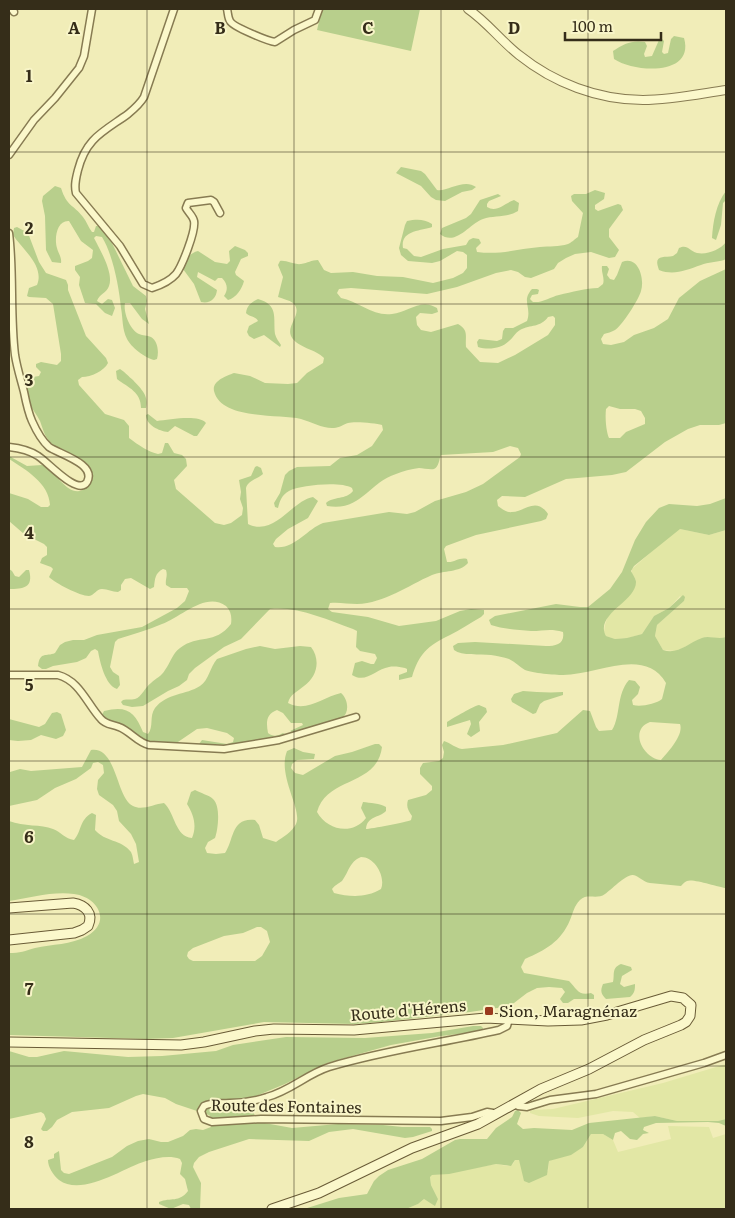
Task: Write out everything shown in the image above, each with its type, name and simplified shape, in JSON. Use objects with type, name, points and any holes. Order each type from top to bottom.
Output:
[{"type":"main road","points":[[9,908],[73,903],[80,904],[86,909],[90,918],[88,926],[77,932],[9,940]]},
{"type":"main road","name":"Route d'Hérens","points":[[9,1042],[181,1045],[266,1030],[354,1030],[476,1018],[548,1021],[581,1020],[607,1015],[671,996],[678,997],[690,1004],[692,1010],[689,1018],[683,1024],[644,1040],[604,1062],[547,1086],[495,1116],[465,1130],[412,1148],[319,1193],[272,1209]]},
{"type":"street","points":[[9,155],[34,120],[79,68],[84,56],[92,9]]},
{"type":"street","points":[[174,9],[144,98],[136,107],[102,130],[86,149],[75,184],[76,194],[120,246],[143,284],[152,288],[160,286],[171,278],[178,271],[182,263],[194,228],[194,220],[186,208],[188,203],[211,200],[220,214]]},
{"type":"street","points":[[227,9],[228,19],[232,24],[275,42],[315,20],[319,9]]},
{"type":"street","points":[[468,9],[519,55],[535,66],[564,83],[590,92],[623,99],[643,100],[726,90]]},
{"type":"street","points":[[9,233],[15,356],[29,412],[36,430],[45,443],[83,465],[88,471],[88,480],[81,486],[73,484],[37,456],[23,449],[9,447]]},
{"type":"street","points":[[9,675],[58,675],[65,677],[78,688],[104,722],[123,729],[141,742],[149,745],[224,749],[279,740],[356,717]]},
{"type":"street","name":"Route des Fontaines","points":[[495,1116],[493,1113],[487,1112],[463,1119],[441,1121],[262,1119],[212,1122],[204,1120],[202,1111],[204,1106],[209,1104],[238,1103],[269,1097],[282,1092],[316,1071],[336,1065],[399,1049],[499,1030],[507,1026],[509,1019]]},
{"type":"street","points":[[515,1104],[527,1107],[550,1100],[596,1094],[726,1055]]},
{"type":"green space","points":[[322,9],[420,9],[411,51],[317,30]]},
{"type":"green space","points":[[674,36],[684,38],[685,50],[681,59],[672,65],[648,69],[623,64],[614,59],[613,51],[632,42],[645,42],[647,46],[644,54],[645,57],[652,56],[659,40],[662,39],[664,41],[662,52],[664,54],[668,53],[671,39]]},
{"type":"green space","points":[[401,167],[421,171],[437,190],[466,184],[476,187],[445,201],[436,200],[421,186],[396,173]]},
{"type":"green space","points":[[55,186],[61,188],[68,202],[83,217],[92,232],[94,232],[96,226],[100,226],[110,239],[133,286],[146,296],[145,309],[149,324],[142,319],[130,303],[125,303],[125,311],[133,329],[140,335],[151,337],[157,344],[157,359],[150,359],[143,355],[125,335],[115,271],[102,237],[96,236],[94,238],[106,262],[110,281],[107,290],[97,301],[102,304],[108,299],[112,300],[115,308],[112,316],[105,313],[96,304],[85,303],[79,285],[80,277],[75,270],[75,266],[92,258],[93,250],[81,241],[69,221],[65,221],[59,226],[56,235],[56,244],[61,263],[52,262],[46,250],[45,216],[42,201],[43,196]]},
{"type":"green space","points":[[595,190],[605,193],[604,199],[595,205],[595,209],[598,211],[618,204],[621,205],[623,210],[609,229],[609,237],[619,250],[615,257],[609,258],[591,252],[575,254],[558,263],[554,269],[531,278],[511,270],[496,273],[457,287],[427,294],[351,288],[339,289],[337,293],[341,298],[372,311],[385,314],[398,313],[425,304],[431,305],[437,308],[438,312],[432,314],[420,313],[416,317],[417,325],[421,330],[431,332],[458,324],[465,331],[466,347],[480,362],[498,363],[548,335],[555,325],[555,318],[553,316],[548,317],[542,323],[520,330],[502,346],[490,349],[478,347],[477,342],[479,339],[497,341],[502,339],[505,328],[513,328],[527,321],[527,297],[532,289],[539,290],[538,294],[532,295],[530,299],[533,302],[537,302],[574,291],[598,288],[603,284],[602,266],[607,266],[609,269],[607,275],[610,279],[614,280],[622,262],[632,262],[641,274],[642,286],[640,295],[622,323],[615,330],[604,334],[601,339],[603,344],[611,345],[624,342],[634,335],[654,328],[668,319],[679,298],[700,281],[726,269],[726,423],[700,425],[688,429],[665,442],[626,472],[566,479],[525,497],[502,496],[497,500],[498,506],[508,512],[534,505],[544,509],[548,514],[546,519],[476,535],[446,546],[444,549],[447,562],[467,559],[468,563],[456,570],[432,575],[377,601],[357,604],[330,603],[328,609],[332,612],[368,617],[399,626],[436,621],[460,611],[471,609],[484,610],[484,614],[481,617],[430,647],[418,662],[412,677],[399,680],[399,675],[407,672],[407,669],[395,667],[384,668],[362,678],[352,675],[355,663],[362,661],[374,664],[377,658],[375,654],[360,651],[356,647],[357,631],[302,612],[270,609],[241,639],[224,647],[195,668],[189,674],[187,680],[179,686],[143,706],[132,707],[123,705],[121,702],[123,700],[137,698],[162,674],[180,648],[193,641],[219,635],[231,624],[229,610],[218,602],[202,603],[169,621],[118,639],[115,642],[110,667],[119,676],[120,685],[117,689],[106,678],[98,651],[95,649],[86,658],[77,662],[46,669],[38,666],[42,656],[55,653],[60,645],[65,642],[84,640],[97,635],[142,627],[177,608],[185,601],[189,591],[187,588],[171,588],[166,585],[167,572],[163,569],[157,574],[154,587],[150,589],[131,578],[125,579],[121,585],[121,590],[118,592],[102,589],[89,596],[80,594],[62,586],[49,577],[53,569],[40,563],[42,558],[47,555],[47,547],[24,534],[9,521],[9,493],[28,499],[41,507],[48,507],[50,505],[46,490],[36,478],[9,459],[9,456],[27,466],[42,465],[47,467],[71,490],[82,490],[92,481],[93,476],[89,466],[84,461],[50,442],[30,405],[23,375],[26,373],[33,377],[39,376],[41,372],[36,367],[36,364],[41,362],[57,365],[61,361],[61,354],[53,304],[46,298],[27,296],[29,288],[37,285],[38,271],[31,258],[13,235],[14,228],[17,227],[28,233],[39,262],[46,273],[66,280],[86,336],[106,358],[108,363],[104,369],[93,375],[82,377],[78,380],[79,385],[105,414],[124,420],[129,426],[129,438],[136,443],[158,454],[162,453],[165,443],[168,443],[174,453],[182,455],[186,459],[187,466],[174,480],[176,489],[215,523],[224,525],[231,523],[242,515],[243,508],[240,499],[239,480],[251,476],[257,466],[261,468],[263,474],[251,481],[246,488],[248,524],[258,527],[266,526],[275,522],[305,500],[313,497],[318,501],[308,518],[288,529],[276,539],[273,544],[275,547],[282,547],[294,542],[323,523],[389,512],[407,514],[415,512],[435,501],[466,492],[483,484],[520,457],[521,454],[518,448],[510,446],[493,452],[441,455],[436,468],[407,470],[386,478],[364,496],[348,505],[339,507],[327,506],[326,503],[329,501],[347,496],[353,491],[352,488],[347,486],[330,484],[302,487],[289,491],[282,498],[278,508],[275,507],[274,503],[280,493],[285,475],[289,471],[297,467],[330,466],[340,458],[357,455],[372,446],[383,430],[382,425],[370,423],[351,422],[330,428],[301,419],[252,414],[227,407],[219,400],[214,391],[215,384],[220,379],[234,373],[250,376],[265,383],[297,383],[307,373],[323,363],[324,358],[321,355],[298,343],[291,336],[290,332],[297,311],[293,303],[278,297],[283,277],[278,265],[280,261],[303,264],[318,260],[324,270],[331,273],[353,272],[377,276],[403,277],[433,283],[453,278],[463,273],[467,268],[467,255],[457,251],[440,261],[432,263],[408,261],[401,255],[399,248],[407,221],[420,220],[432,224],[432,227],[412,232],[405,238],[403,248],[407,249],[414,256],[421,257],[443,249],[466,245],[473,238],[479,239],[481,243],[476,248],[477,252],[486,253],[561,246],[578,237],[583,213],[572,201],[571,196],[574,194],[586,194]],"holes":[[[609,406],[641,411],[645,418],[645,424],[626,432],[620,438],[609,438],[606,424],[606,409]]]},
{"type":"green space","points":[[726,191],[721,225],[716,240],[712,238],[714,220],[717,207]]},
{"type":"green space","points":[[498,194],[501,196],[489,201],[487,207],[491,209],[498,208],[514,200],[519,203],[518,211],[509,215],[478,221],[463,233],[452,238],[440,234],[442,228],[471,214],[480,200]]},
{"type":"green space","points":[[726,242],[726,259],[724,260],[707,263],[680,272],[664,272],[659,270],[657,265],[658,259],[673,256],[679,248],[687,247],[697,253],[709,253],[717,250]]},
{"type":"green space","points":[[235,246],[248,253],[248,256],[241,259],[235,272],[244,281],[240,290],[234,297],[228,300],[224,296],[227,287],[222,278],[218,278],[215,281],[198,272],[197,277],[217,290],[212,300],[201,302],[194,284],[183,269],[186,260],[190,255],[198,251],[215,262],[227,264],[230,261],[229,251]]},
{"type":"green space","points":[[258,299],[272,308],[275,334],[281,345],[280,347],[264,335],[254,339],[247,332],[249,326],[258,321],[246,313],[247,308]]},
{"type":"green space","points":[[120,369],[144,392],[147,403],[146,408],[141,408],[137,394],[117,379],[116,371]]},
{"type":"green space","points":[[148,414],[157,421],[190,418],[202,420],[206,423],[197,436],[175,426],[168,432],[151,425],[147,419],[146,415]]},
{"type":"green space","points":[[726,498],[726,530],[709,535],[680,529],[634,566],[631,571],[636,581],[634,589],[630,596],[610,615],[604,628],[606,636],[615,639],[642,634],[654,616],[669,608],[683,595],[685,597],[684,601],[657,625],[655,636],[663,650],[678,650],[705,637],[726,637],[726,888],[690,880],[681,886],[650,883],[630,875],[602,896],[586,897],[580,900],[566,928],[557,940],[546,949],[525,959],[521,967],[524,973],[569,981],[580,993],[591,993],[594,995],[594,999],[574,999],[568,1003],[563,1003],[560,999],[565,992],[562,988],[549,987],[537,988],[514,1003],[504,1007],[381,1022],[354,1024],[264,1022],[173,1038],[146,1039],[9,1035],[9,953],[81,939],[95,930],[99,924],[100,917],[99,911],[90,900],[74,894],[49,894],[9,901],[9,821],[48,827],[74,840],[85,819],[92,813],[96,815],[95,830],[103,837],[118,842],[127,848],[132,854],[134,864],[139,862],[136,844],[131,834],[119,821],[117,811],[113,805],[99,795],[97,789],[98,780],[104,773],[103,765],[98,762],[93,763],[91,768],[76,779],[55,788],[37,800],[9,806],[10,772],[20,769],[31,771],[82,767],[91,750],[100,751],[111,764],[127,801],[133,806],[140,808],[164,803],[182,834],[186,837],[192,838],[194,829],[193,816],[187,804],[191,792],[195,790],[213,799],[216,802],[218,812],[217,830],[215,838],[208,842],[205,848],[207,853],[216,854],[225,853],[234,831],[241,822],[255,820],[259,825],[263,838],[276,842],[294,827],[297,818],[296,810],[285,771],[287,751],[294,748],[315,754],[314,759],[297,760],[292,764],[291,768],[295,773],[303,775],[335,756],[379,744],[382,747],[378,760],[371,769],[362,776],[331,792],[322,801],[317,812],[321,818],[333,827],[347,829],[360,824],[366,818],[361,808],[363,802],[386,807],[386,811],[371,819],[366,829],[411,820],[412,816],[407,807],[408,800],[426,795],[432,790],[432,786],[420,774],[420,768],[423,763],[439,761],[443,758],[442,745],[444,741],[462,749],[503,745],[557,733],[583,710],[590,711],[599,731],[612,730],[617,718],[622,692],[629,680],[635,681],[640,687],[638,694],[632,700],[633,705],[648,705],[662,699],[666,683],[657,672],[646,666],[633,664],[619,665],[576,674],[544,674],[525,670],[505,658],[457,652],[453,646],[458,643],[475,642],[546,646],[559,644],[563,639],[563,632],[506,628],[491,625],[489,620],[495,616],[556,604],[588,607],[610,589],[622,572],[635,540],[646,522],[659,508],[669,504],[697,506],[710,504]],"holes":[[[650,722],[680,724],[681,728],[678,738],[661,760],[649,755],[641,744],[640,731],[643,726]],[[361,857],[366,858],[375,864],[381,874],[381,889],[370,894],[358,896],[334,893],[332,889],[342,881],[357,859]],[[257,927],[267,931],[270,942],[262,956],[255,961],[193,961],[187,956],[188,952],[193,948],[224,936],[243,933]]]},
{"type":"green space","points":[[680,529],[709,535],[726,530],[726,637],[721,639],[706,637],[676,651],[663,650],[655,636],[657,625],[684,601],[680,596],[669,608],[654,616],[642,634],[615,639],[606,636],[604,632],[608,616],[620,605],[636,580],[632,574],[632,569],[675,531]]},
{"type":"green space","points":[[9,569],[15,576],[19,577],[26,570],[29,570],[29,584],[19,589],[9,589]]},
{"type":"green space","points":[[260,646],[275,649],[300,646],[311,647],[317,663],[315,673],[308,682],[292,695],[288,703],[295,706],[308,705],[341,693],[347,706],[345,715],[336,721],[317,725],[295,734],[290,731],[303,725],[302,723],[291,723],[283,713],[277,710],[269,716],[268,733],[274,736],[283,733],[287,735],[242,749],[223,745],[199,744],[202,740],[227,744],[233,742],[234,738],[227,733],[207,728],[197,729],[175,744],[153,743],[145,741],[124,725],[103,718],[104,711],[112,709],[124,710],[137,719],[143,732],[148,734],[151,728],[153,711],[160,703],[200,686],[217,659]]},
{"type":"green space","points":[[523,691],[563,692],[563,695],[544,701],[540,704],[536,713],[533,714],[512,702],[511,699],[514,694]]},
{"type":"green space","points":[[479,705],[486,708],[487,712],[479,722],[480,731],[471,737],[467,734],[471,724],[470,720],[447,727],[447,722]]},
{"type":"green space","points":[[57,712],[61,714],[66,730],[63,736],[56,739],[41,735],[31,740],[9,740],[9,719],[39,727],[45,724],[52,713]]},
{"type":"green space","points":[[621,964],[631,967],[632,970],[622,976],[620,984],[624,987],[635,984],[634,992],[630,997],[606,999],[602,992],[603,984],[613,982],[615,970]]},
{"type":"green space","points":[[481,1026],[483,1031],[391,1045],[327,1063],[256,1096],[252,1106],[259,1122],[292,1128],[338,1124],[430,1127],[432,1131],[405,1138],[353,1129],[329,1132],[309,1141],[249,1139],[209,1152],[199,1157],[193,1167],[201,1183],[200,1209],[191,1209],[189,1205],[183,1204],[171,1209],[159,1204],[159,1202],[181,1197],[188,1191],[185,1179],[180,1174],[182,1163],[180,1159],[167,1157],[150,1160],[103,1180],[79,1185],[68,1184],[59,1180],[51,1171],[48,1160],[54,1158],[54,1154],[59,1151],[61,1170],[69,1174],[112,1157],[127,1146],[138,1141],[149,1139],[168,1142],[183,1136],[190,1130],[203,1130],[211,1127],[213,1120],[209,1115],[176,1104],[165,1098],[143,1094],[109,1108],[72,1112],[57,1120],[47,1131],[41,1129],[46,1119],[41,1112],[9,1119],[9,1051],[29,1057],[64,1051],[128,1057],[162,1056],[216,1051],[233,1045],[286,1037],[365,1038],[432,1033]]},
{"type":"green space","points":[[726,1064],[726,1119],[718,1121],[677,1121],[655,1116],[640,1118],[633,1112],[613,1111],[578,1118],[539,1116],[530,1113],[533,1110],[553,1109],[663,1083]]},
{"type":"green space","points":[[518,1110],[521,1113],[517,1124],[523,1129],[572,1130],[589,1123],[655,1116],[677,1121],[718,1121],[726,1119],[726,1126],[708,1122],[656,1123],[644,1127],[643,1130],[649,1133],[643,1134],[637,1140],[630,1139],[621,1131],[615,1133],[613,1140],[603,1134],[591,1134],[583,1147],[571,1155],[549,1161],[547,1175],[529,1183],[524,1181],[519,1160],[515,1160],[511,1166],[496,1164],[449,1174],[432,1175],[430,1177],[431,1185],[438,1199],[435,1206],[424,1199],[406,1209],[304,1209],[339,1198],[367,1194],[374,1181],[388,1170],[422,1159],[455,1140],[487,1139],[496,1128],[512,1117],[515,1111]]},
{"type":"green space","points":[[668,1126],[709,1127],[713,1138],[726,1134],[726,1209],[406,1209],[424,1199],[428,1201],[438,1199],[431,1185],[430,1176],[432,1175],[496,1164],[507,1166],[513,1164],[515,1160],[519,1160],[521,1165],[548,1171],[549,1161],[583,1147],[591,1134],[603,1134],[613,1140],[618,1152],[671,1139]]},
{"type":"place","name":"Sion, Maragnénaz","points":[[489,1011]]}]
